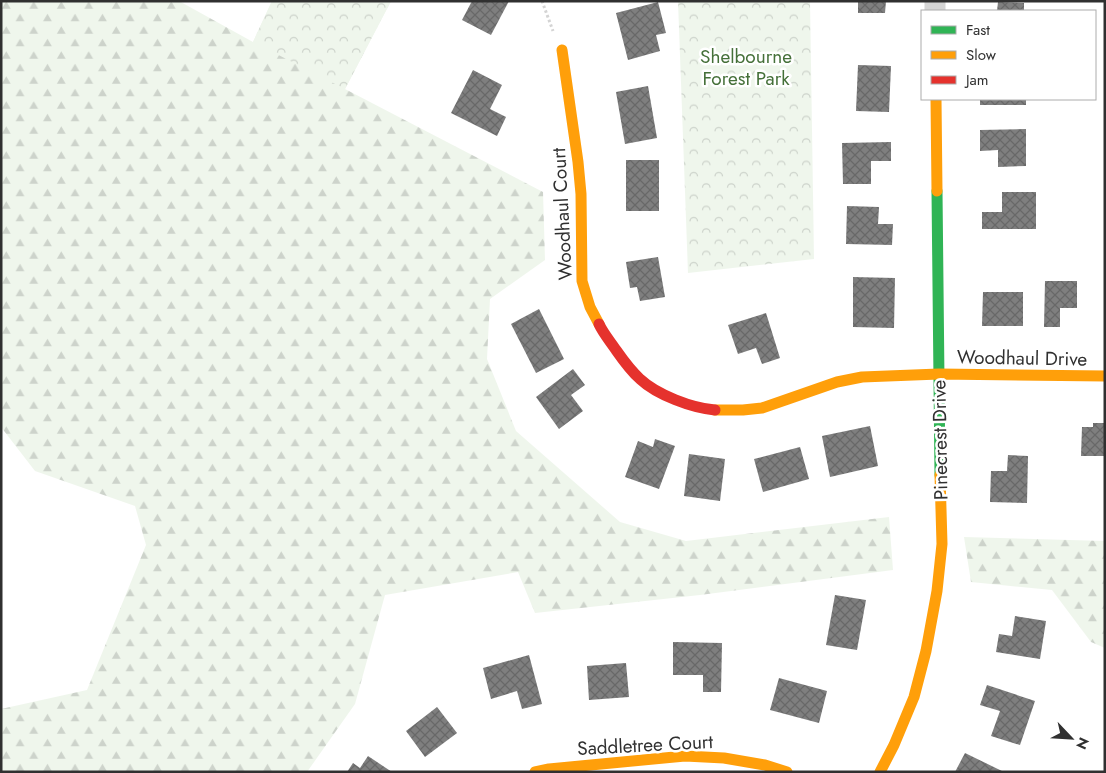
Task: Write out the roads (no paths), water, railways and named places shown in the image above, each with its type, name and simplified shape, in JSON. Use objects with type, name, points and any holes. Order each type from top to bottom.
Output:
[{"type":"street","name":"Woodhaul Court","points":[[562,50],[581,194],[582,281],[590,307],[602,331],[627,365],[641,380],[665,395],[691,405],[712,410],[743,410],[762,408],[837,382],[862,377],[939,374]]},
{"type":"street","name":"Pinecrest Drive","points":[[880,772],[894,745],[914,697],[926,650],[937,591],[942,544],[939,451],[936,100]]},
{"type":"street","name":"Woodhaul Drive","points":[[939,374],[1105,376]]},
{"type":"street","name":"Saddletree Court","points":[[535,772],[685,756],[724,758],[766,765],[787,772]]},
{"type":"park label","name":"Shelbourne Forest Park","points":[[746,67]]}]
